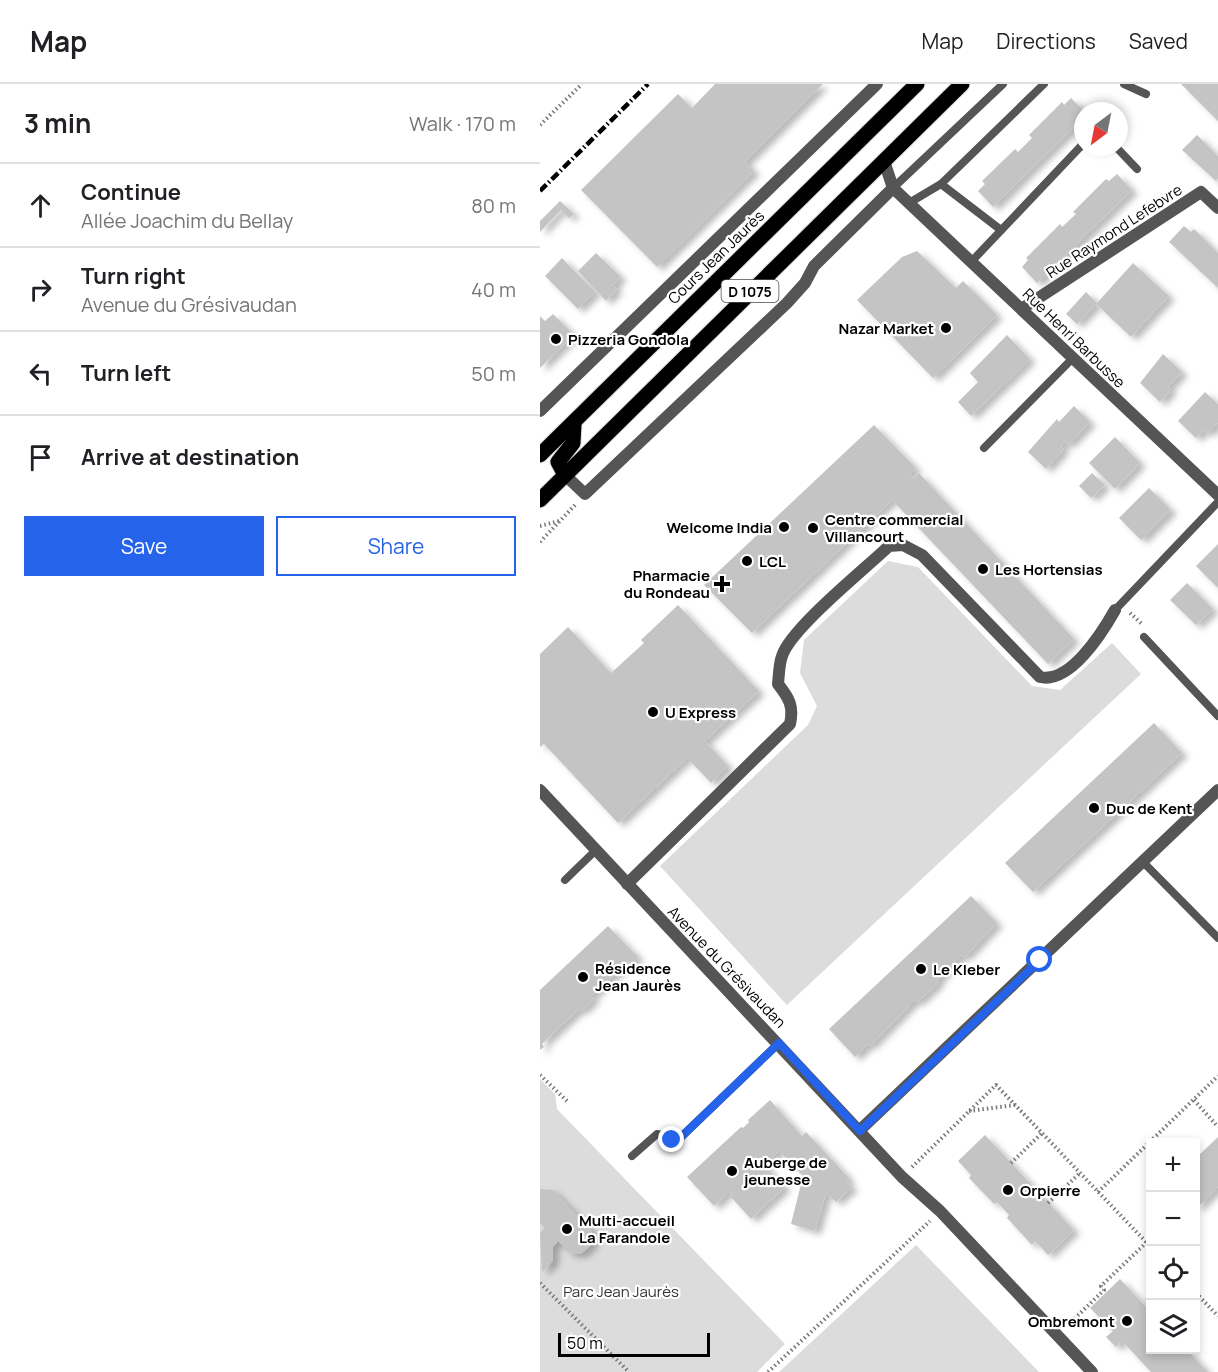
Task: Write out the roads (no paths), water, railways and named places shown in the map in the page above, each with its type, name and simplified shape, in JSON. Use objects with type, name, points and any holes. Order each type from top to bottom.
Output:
[{"type":"main road","name":"Cours Jean Jaurès","points":[[540,455],[917,84]]},
{"type":"main road","name":"D 1075","points":[[540,500],[962,84]]},
{"type":"main road","points":[[565,475],[558,462],[573,443],[574,424]]},
{"type":"street","name":"Cours Jean Jaurès","points":[[540,411],[876,84]]},
{"type":"street","points":[[884,161],[892,188],[909,203]]},
{"type":"street","points":[[565,475],[585,494],[786,303],[805,283],[813,266],[892,188]]},
{"type":"street","name":"Rue Raymond Lefebvre","points":[[1023,308],[1201,192],[1218,208]]},
{"type":"street","name":"Rue Henri Barbusse","points":[[909,203],[1023,308],[1218,495]]},
{"type":"street","points":[[627,884],[790,723],[793,710],[789,697],[778,684],[781,657],[787,645],[889,546],[903,545],[922,555],[1040,677],[1049,679],[1060,675],[1099,640],[1115,610]]},
{"type":"street","name":"Avenue du Grésivaudan","points":[[540,790],[902,1177],[940,1211],[1092,1372]]},
{"type":"street","points":[[860,1131],[1218,790]]},
{"type":"lane","points":[[892,188],[1003,84]]},
{"type":"lane","points":[[909,203],[941,184],[1044,84]]},
{"type":"lane","points":[[1124,84],[1146,94]]},
{"type":"lane","points":[[971,262],[1074,153]]},
{"type":"lane","points":[[1125,156],[1137,169]]},
{"type":"lane","points":[[941,184],[1001,230]]},
{"type":"lane","points":[[984,448],[1073,358]]},
{"type":"lane","points":[[1115,610],[1218,502]]},
{"type":"lane","points":[[1144,637],[1218,716]]},
{"type":"lane","points":[[565,880],[596,850]]},
{"type":"lane","points":[[1143,862],[1218,938]]},
{"type":"lane","points":[[632,1156],[657,1134],[679,1139],[779,1043]]},
{"type":"railway","points":[[540,191],[648,84]]},
{"type":"place","name":"Nazar Market","points":[[946,328]]},
{"type":"place","name":"Pizzeria Gondola","points":[[556,339]]},
{"type":"place","name":"Welcome India","points":[[784,527]]},
{"type":"place","name":"Centre commercial Villancourt","points":[[813,528]]},
{"type":"place","name":"LCL","points":[[747,561]]},
{"type":"place","name":"Les Hortensias","points":[[983,569]]},
{"type":"place","name":"Pharmacie du Rondeau","points":[[722,584]]},
{"type":"place","name":"U Express","points":[[653,712]]},
{"type":"place","name":"Duc de Kent","points":[[1094,808]]},
{"type":"place","name":"Le Kleber","points":[[921,969]]},
{"type":"place","name":"Résidence Jean Jaurès","points":[[583,977]]},
{"type":"place","name":"Auberge de jeunesse","points":[[732,1171]]},
{"type":"place","name":"Orpierre","points":[[1008,1190]]},
{"type":"place","name":"Multi-accueil La Farandole","points":[[567,1229]]},
{"type":"place","name":"Ombremont","points":[[1127,1321]]},
{"type":"park label","name":"Parc Jean Jaurès","points":[[621,1291]]}]
